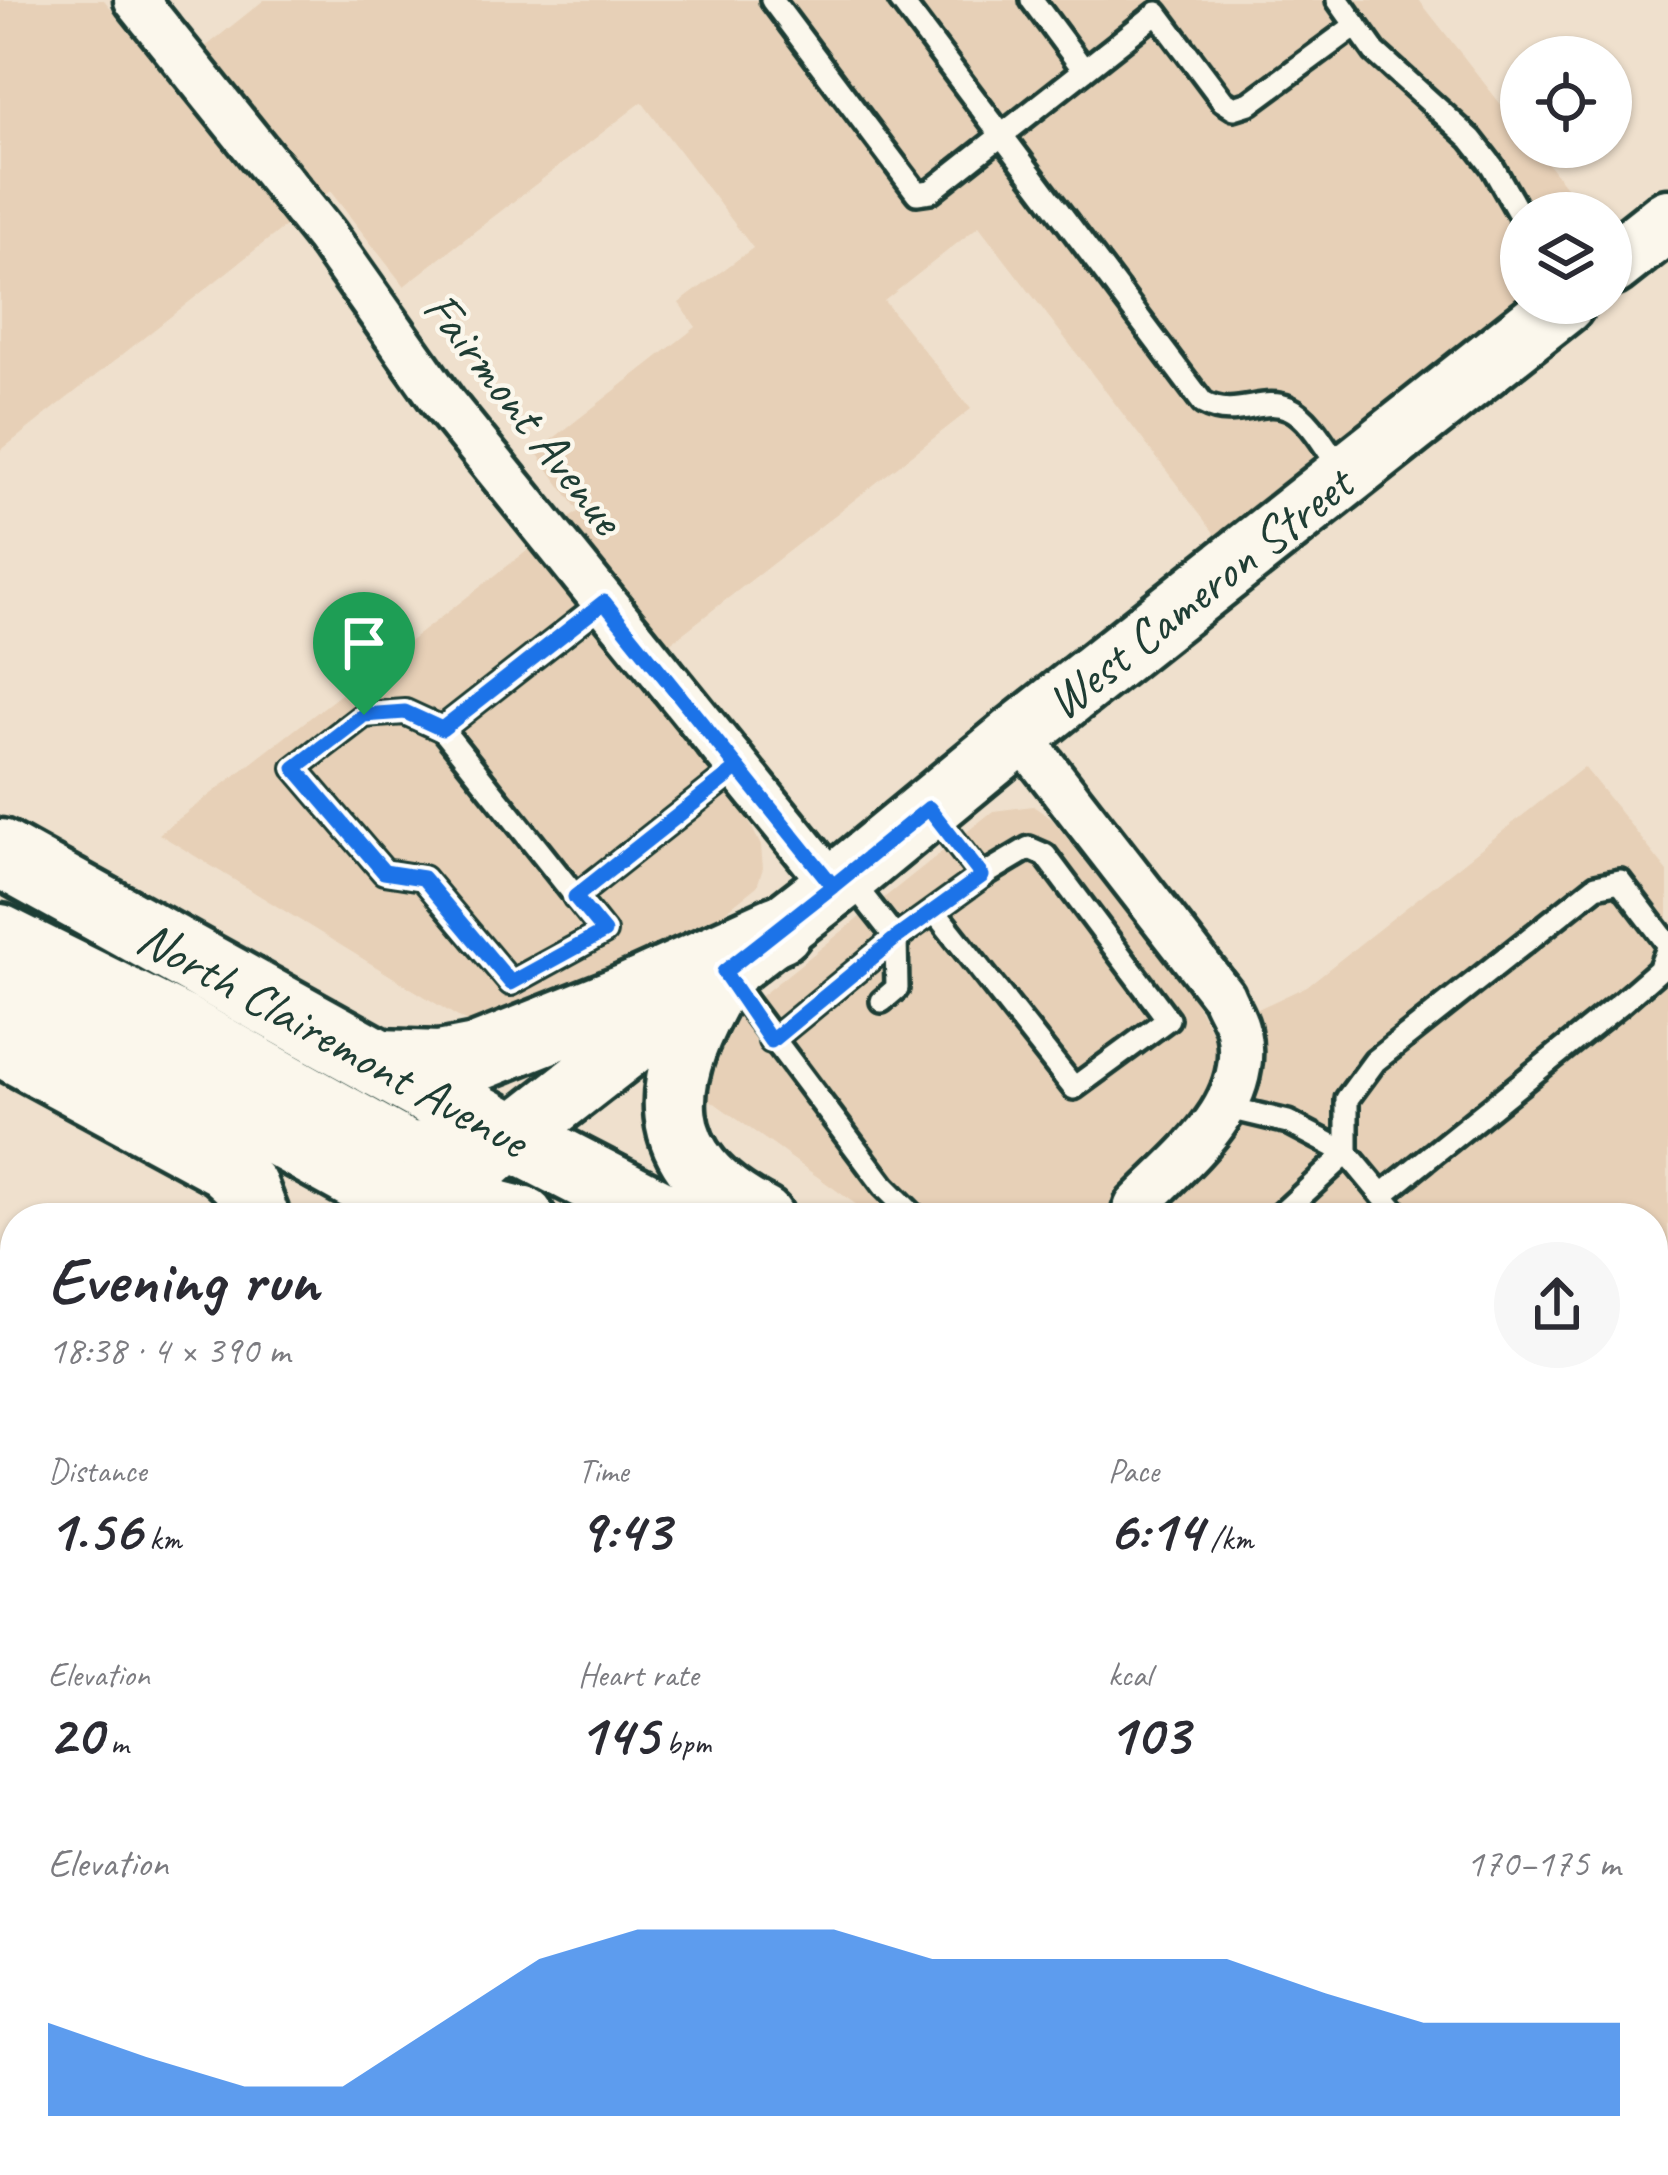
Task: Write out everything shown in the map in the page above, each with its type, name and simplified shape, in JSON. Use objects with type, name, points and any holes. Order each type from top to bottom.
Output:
[{"type":"main road","points":[[1632,249],[1668,220]]},
{"type":"main road","name":"West Cameron Street","points":[[441,1203],[512,1137],[1538,324]]},
{"type":"main road","name":"North Clairemont Avenue","points":[[0,854],[640,1203]]},
{"type":"main road","points":[[377,1063],[461,1063],[627,998],[779,929]]},
{"type":"main road","points":[[0,934],[178,1024],[407,1152],[470,1153],[512,1137]]},
{"type":"main road","points":[[724,972],[694,1022],[673,1089],[676,1126],[703,1176],[736,1203]]},
{"type":"main road","points":[[0,980],[401,1203]]},
{"type":"main road","points":[[0,1045],[224,1166],[247,1187],[254,1203]]},
{"type":"street","name":"Fairmont Avenue","points":[[136,0],[325,235],[446,405],[738,768],[840,881]]},
{"type":"street","points":[[1019,734],[1222,996],[1238,1032],[1236,1083],[1226,1107],[1202,1142],[1138,1203]]},
{"type":"lane","points":[[772,0],[917,193],[931,191],[1084,70],[1155,6],[1223,101],[1234,108],[1250,103],[1356,25]]},
{"type":"lane","points":[[900,0],[1203,404],[1220,412],[1274,405],[1288,408],[1300,416],[1346,476]]},
{"type":"lane","points":[[1032,0],[1084,70]]},
{"type":"lane","points":[[1338,0],[1375,52],[1471,140],[1507,192]]},
{"type":"lane","points":[[442,729],[604,602]]},
{"type":"lane","points":[[405,712],[442,729],[575,897],[604,932],[511,983],[423,878],[384,872],[295,768],[364,715],[405,712]]},
{"type":"lane","points":[[575,897],[738,768]]},
{"type":"lane","points":[[929,808],[982,876]]},
{"type":"lane","points":[[771,1041],[896,938],[1029,848],[1045,855],[1168,1019],[1074,1088],[935,912]]},
{"type":"lane","points":[[840,881],[896,938],[897,988],[882,1001]]},
{"type":"lane","points":[[1293,1203],[1347,1153],[1348,1099],[1376,1061],[1596,886],[1621,881],[1668,946],[1659,970],[1382,1196]]},
{"type":"lane","points":[[724,972],[771,1041],[901,1203]]},
{"type":"lane","points":[[796,1071],[815,1056]]},
{"type":"lane","points":[[1226,1107],[1288,1123],[1347,1153],[1388,1203]]},
{"type":"shaded area","points":[[0,0],[104,0],[168,77],[264,0],[1419,0],[1500,103],[1500,168],[1552,168],[1570,192],[1500,192],[1500,320],[1221,542],[979,226],[884,301],[971,409],[641,666],[730,784],[761,846],[763,868],[757,886],[676,951],[494,1039],[159,834],[579,511],[536,452],[696,327],[679,303],[753,248],[642,102],[404,286],[330,191],[0,451]]},
{"type":"shaded area","points":[[1584,767],[1668,872],[1668,1203],[854,1203],[702,1094],[712,1045],[742,1011],[993,811],[1033,806],[1052,819],[1191,994],[1211,1031],[1307,986]]},
{"type":"route","points":[[364,715],[295,768],[384,872],[423,878],[511,983],[604,932],[575,897],[738,768],[833,886],[929,808],[982,876],[896,938],[771,1041],[724,972],[833,886],[738,768],[604,602],[442,729],[405,712],[364,715]]}]
